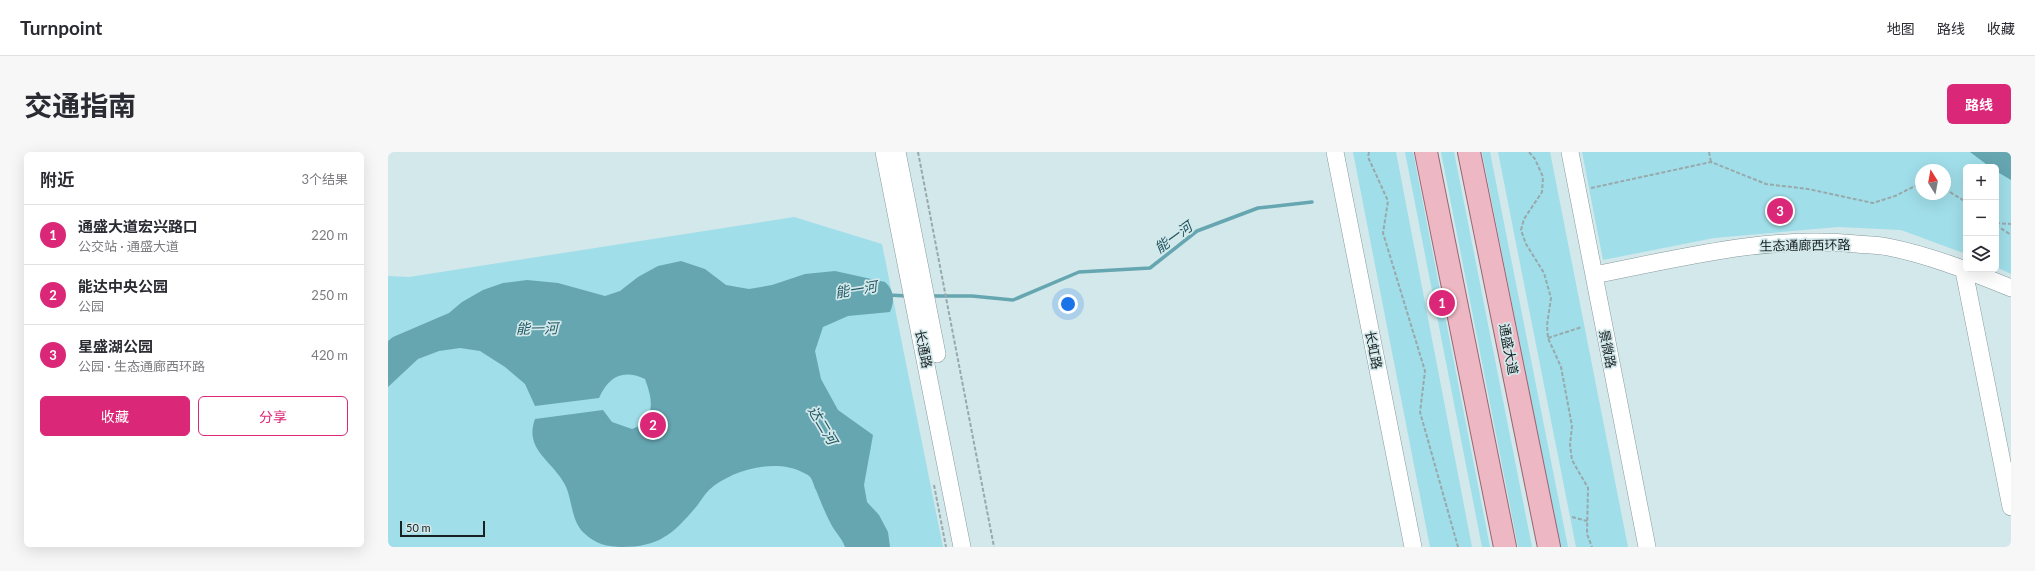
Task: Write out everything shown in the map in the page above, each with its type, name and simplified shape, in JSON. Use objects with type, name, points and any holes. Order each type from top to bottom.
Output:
[{"type":"main road","points":[[1426,152],[1505,547]]},
{"type":"main road","name":"通盛大道","points":[[1469,152],[1549,547]]},
{"type":"street","name":"长通路","points":[[884,152],[962,547]]},
{"type":"street","name":"长通路","points":[[897,152],[974,547]]},
{"type":"street","name":"长虹路","points":[[1335,152],[1413,547]]},
{"type":"street","name":"景微路","points":[[1570,152],[1647,547]]},
{"type":"street","name":"生态通廊西环路","points":[[1594,275],[1730,248],[1789,243],[1838,242],[1887,247],[1963,270]]},
{"type":"street","points":[[1964,272],[2011,507]]},
{"type":"street","name":"生态通廊西环路","points":[[1969,272],[2011,288]]},
{"type":"path","points":[[918,152],[994,547]]},
{"type":"path","points":[[1368,152],[1368,157],[1388,201],[1383,233],[1426,371],[1420,412],[1458,547]]},
{"type":"path","points":[[1529,152],[1535,159],[1543,177],[1542,192],[1524,219],[1521,230],[1526,244],[1544,273],[1551,298],[1547,325],[1548,338],[1561,367],[1572,426],[1570,444],[1572,460],[1588,488],[1587,534],[1592,547]]},
{"type":"path","points":[[1709,152],[1711,162]]},
{"type":"path","points":[[1587,189],[1711,162],[1766,184],[1808,189],[1873,203],[1895,196],[1915,186]]},
{"type":"path","points":[[1951,193],[1963,200]]},
{"type":"path","points":[[1999,224],[2011,224]]},
{"type":"path","points":[[1999,226],[2011,235]]},
{"type":"path","points":[[1548,338],[1582,327]]},
{"type":"path","points":[[1572,517],[1587,521]]},
{"type":"shaded area","points":[[1353,152],[1396,152],[1472,547],[1430,547]]},
{"type":"shaded area","points":[[1405,152],[1413,152],[1490,547],[1482,547]]},
{"type":"shaded area","points":[[1441,152],[1454,152],[1532,547],[1518,547]]},
{"type":"shaded area","points":[[1482,152],[1490,152],[1568,547],[1560,547]]},
{"type":"shaded area","points":[[1498,152],[1550,152],[1628,547],[1576,547]]},
{"type":"shaded area","points":[[1582,152],[2011,152],[2011,274],[1999,268],[1999,164],[1963,164],[1963,253],[1901,230],[1838,227],[1714,238],[1603,260]]},
{"type":"shaded area","points":[[794,217],[882,244],[943,547],[388,547],[388,276],[409,277]]},
{"type":"water","points":[[1970,152],[2011,152],[2011,180],[1999,173],[1999,164],[1986,164]]},
{"type":"water","name":"达二河","points":[[681,261],[705,269],[726,285],[749,289],[772,285],[805,274],[835,271],[885,282],[888,285],[893,296],[893,304],[890,312],[848,316],[823,327],[815,351],[821,379],[838,410],[873,435],[864,485],[867,502],[879,515],[888,532],[890,547],[845,547],[829,520],[809,476],[791,468],[779,466],[754,468],[729,477],[718,483],[707,492],[696,507],[672,532],[646,545],[622,547],[612,546],[597,542],[588,537],[579,528],[576,522],[569,495],[564,483],[559,475],[540,454],[536,446],[533,438],[535,419],[603,410],[612,422],[632,429],[646,423],[651,406],[649,391],[645,379],[637,376],[618,376],[607,384],[599,398],[535,406],[525,384],[505,367],[480,351],[460,348],[439,351],[418,359],[388,387],[388,341],[393,337],[449,313],[462,302],[483,290],[503,283],[527,280],[558,283],[605,296],[620,291],[638,277],[658,266]]},
{"type":"waterway","name":"能一河","points":[[930,296],[972,296],[1013,300],[1079,272],[1150,268],[1197,231],[1258,208],[1312,202]]},
{"type":"waterway","name":"能一河","points":[[888,295],[908,296]]},
{"type":"place","name":"星盛湖公园","points":[[1780,211]]},
{"type":"place","name":"通盛大道宏兴路口","points":[[1442,303]]},
{"type":"place","name":"能达中央公园","points":[[653,425]]}]
